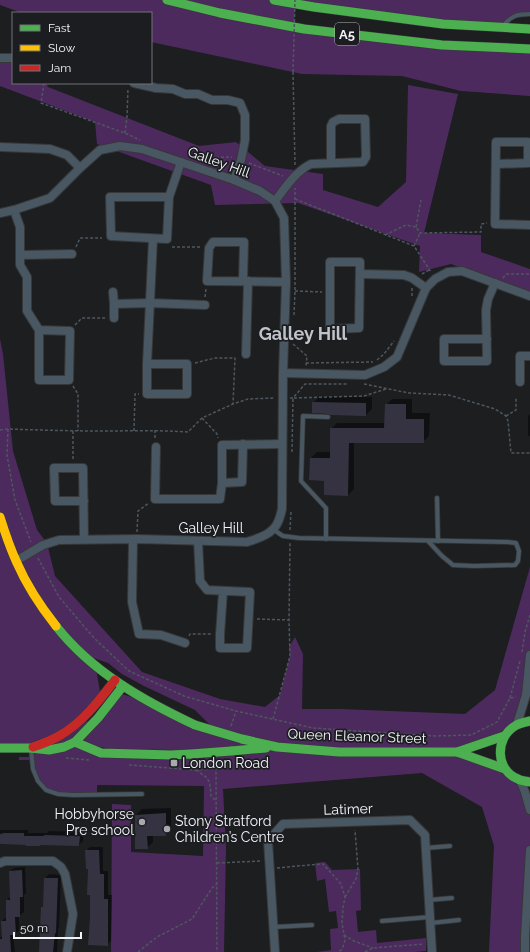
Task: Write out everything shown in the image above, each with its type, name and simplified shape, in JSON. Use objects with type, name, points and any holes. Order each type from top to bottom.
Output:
[{"type":"main road","name":"A5","points":[[167,0],[220,13],[304,29],[442,46],[530,49]]},
{"type":"main road","name":"A5","points":[[274,0],[314,7],[443,24],[530,30]]},
{"type":"main road","name":"Queen Eleanor Street","points":[[0,517],[16,561],[25,579],[40,604],[59,629],[81,654],[101,670],[119,683],[172,715],[196,725],[242,739],[277,747],[339,752],[457,752],[504,736]]},
{"type":"main road","points":[[0,748],[30,748],[49,750],[64,747],[75,742],[98,718],[119,683]]},
{"type":"main road","points":[[30,748],[52,740],[75,726],[119,683]]},
{"type":"main road","points":[[505,769],[502,764],[500,752],[504,736],[517,724],[530,721]]},
{"type":"main road","points":[[75,742],[102,753],[171,755],[277,747]]},
{"type":"main road","name":"Queen Eleanor Street","points":[[457,752],[505,769],[509,774],[520,780]]},
{"type":"main road","points":[[520,780],[530,782]]},
{"type":"street","points":[[0,58],[12,58]]},
{"type":"street","points":[[138,84],[156,88],[173,89],[185,94],[198,94],[212,100],[228,100],[240,103],[245,114],[245,140],[241,160],[234,180]]},
{"type":"street","points":[[274,530],[279,521],[282,509],[283,373],[286,282],[284,218],[275,201],[306,166],[311,164],[363,162],[366,157],[365,119],[339,119],[333,122],[331,126],[331,163]]},
{"type":"street","points":[[497,164],[528,163],[528,142],[496,142],[497,164],[495,224],[530,225]]},
{"type":"street","name":"Galley Hill","points":[[0,213],[50,198],[100,150],[120,146],[142,149],[234,180],[260,191],[275,201]]},
{"type":"street","points":[[0,148],[50,149],[67,155],[80,168]]},
{"type":"street","points":[[169,198],[110,198],[110,236],[167,239],[169,198],[181,162]]},
{"type":"street","points":[[14,210],[20,227],[20,265],[27,277],[27,311],[39,330],[39,380],[69,380],[70,331],[39,330]]},
{"type":"street","points":[[147,364],[187,364],[187,394],[147,394],[147,364],[153,239]]},
{"type":"street","points":[[246,354],[246,281],[244,242],[213,242],[209,248],[207,281],[246,281],[286,282]]},
{"type":"street","points":[[20,255],[72,254]]},
{"type":"street","points":[[330,262],[360,262],[359,328],[330,329],[330,292],[330,262]]},
{"type":"street","points":[[283,373],[365,374],[386,366],[397,357],[426,288],[435,279],[448,272],[462,271],[530,296]]},
{"type":"street","points":[[360,274],[404,275],[412,278],[426,288]]},
{"type":"street","points":[[487,339],[444,339],[444,361],[487,361],[487,339],[486,310],[488,299],[497,284]]},
{"type":"street","points":[[113,292],[114,318]]},
{"type":"street","points":[[114,304],[150,303],[204,305]]},
{"type":"street","points":[[520,382],[520,356],[530,356]]},
{"type":"street","points":[[222,483],[242,482],[243,444]]},
{"type":"street","points":[[156,447],[155,499],[220,499],[222,483],[222,445],[282,444]]},
{"type":"street","points":[[84,501],[55,501],[54,468],[83,468],[84,501],[84,540]]},
{"type":"street","name":"Galley Hill","points":[[16,561],[42,545],[59,540],[246,542],[274,530]]},
{"type":"street","points":[[135,540],[132,602],[139,634],[161,635],[185,643]]},
{"type":"street","points":[[198,541],[200,581],[207,590],[250,592],[247,648],[220,648],[223,591]]},
{"type":"street","points":[[517,724],[528,698],[530,655]]},
{"type":"street","points":[[520,780],[530,810]]},
{"type":"street","name":"Latimer","points":[[275,952],[268,841],[283,824],[410,820],[425,835],[432,948]]},
{"type":"street","points":[[525,952],[530,850]]},
{"type":"street","points":[[0,863],[5,861],[53,862],[61,867],[65,874],[73,914],[67,952]]},
{"type":"lane","points":[[502,28],[509,19],[520,14],[530,14]]},
{"type":"lane","points":[[326,539],[326,508],[302,481],[303,416],[328,417]]},
{"type":"lane","points":[[438,498],[438,541]]},
{"type":"lane","points":[[274,530],[283,536],[299,538],[428,540],[516,543],[519,551],[518,561],[515,565],[453,565],[442,556],[428,540]]},
{"type":"lane","points":[[30,748],[33,769],[38,781],[46,790],[58,794],[73,795],[142,794]]},
{"type":"lane","points":[[426,848],[450,846]]},
{"type":"lane","points":[[429,900],[452,898]]},
{"type":"lane","points":[[382,921],[459,920]]},
{"type":"lane","points":[[273,927],[312,925]]},
{"type":"path","points":[[294,322],[296,291],[293,72],[295,0]]},
{"type":"path","points":[[44,84],[41,103],[146,142]]},
{"type":"path","points":[[125,133],[128,84]]},
{"type":"path","points":[[197,158],[234,157],[294,178]]},
{"type":"path","points":[[295,199],[414,246],[435,279]]},
{"type":"path","points":[[420,233],[416,227],[421,200]]},
{"type":"path","points":[[420,233],[481,232],[481,224],[495,223]]},
{"type":"path","points":[[385,235],[406,225],[416,227]]},
{"type":"path","points":[[414,246],[420,233]]},
{"type":"path","points":[[72,254],[80,238],[106,238],[110,236]]},
{"type":"path","points":[[167,239],[171,247],[209,248]]},
{"type":"path","points":[[421,274],[429,270]]},
{"type":"path","points":[[497,284],[506,274],[530,274]]},
{"type":"path","points":[[412,278],[412,303]]},
{"type":"path","points":[[204,305],[207,281]]},
{"type":"path","points":[[296,291],[330,292]]},
{"type":"path","points":[[70,331],[82,318],[114,318]]},
{"type":"path","points":[[376,362],[394,340]]},
{"type":"path","points":[[292,452],[293,398],[306,384],[307,356],[293,344]]},
{"type":"path","points":[[187,364],[215,358],[235,358],[233,404]]},
{"type":"path","points":[[306,363],[382,362],[386,366]]},
{"type":"path","points":[[69,380],[78,394],[78,431]]},
{"type":"path","points":[[306,384],[350,384]]},
{"type":"path","points":[[364,384],[409,393],[449,394],[495,409],[506,416],[508,421],[511,453],[530,453]]},
{"type":"path","points":[[0,430],[155,430],[188,432],[202,418],[248,399],[364,396],[387,389]]},
{"type":"path","points":[[134,431],[135,394],[147,394]]},
{"type":"path","points":[[506,416],[516,410],[516,397]]},
{"type":"path","points":[[202,418],[217,434],[222,445]]},
{"type":"path","points":[[8,429],[7,455],[15,500],[34,550],[59,597],[94,638],[129,671],[184,696],[236,711],[313,728],[435,736],[471,735],[497,722],[510,698],[520,661]]},
{"type":"path","points":[[73,431],[73,467]]},
{"type":"path","points":[[135,540],[138,511],[155,499]]},
{"type":"path","points":[[273,719],[290,656],[289,620],[291,506]]},
{"type":"path","points":[[521,654],[530,615]]},
{"type":"path","points":[[249,619],[289,620]]},
{"type":"path","points":[[185,643],[190,634],[220,635]]},
{"type":"path","points":[[510,698],[528,698]]},
{"type":"path","points":[[61,757],[92,760]]},
{"type":"path","points":[[123,764],[196,770],[216,769],[217,952]]},
{"type":"path","points":[[196,770],[207,778],[210,783],[211,796],[216,801]]},
{"type":"path","points":[[339,952],[344,944],[342,923],[345,897],[356,879],[358,869],[355,822]]},
{"type":"path","points":[[217,863],[296,866],[323,864],[341,884],[345,897]]},
{"type":"path","points":[[138,952],[157,937],[192,919],[212,888],[217,884]]},
{"type":"path","points":[[344,934],[354,941],[373,948],[432,948]]},
{"type":"path","points":[[365,952],[373,948]]},
{"type":"shaded area","points":[[0,0],[530,0],[530,14],[520,14],[501,28],[295,4],[294,27],[530,49],[530,96],[461,91],[402,76],[302,74],[152,42],[152,12],[19,12],[0,5]]},
{"type":"shaded area","points":[[0,59],[12,62],[12,84],[46,84],[48,87],[199,146],[236,142],[265,166],[323,174],[323,190],[378,207],[406,182],[408,85],[458,94],[424,233],[481,235],[481,252],[530,269],[530,293],[451,264],[419,272],[420,246],[298,203],[215,205],[211,185],[97,144],[95,122],[0,86]]},
{"type":"shaded area","points":[[0,339],[3,354],[13,451],[37,530],[47,543],[55,576],[142,672],[220,699],[265,707],[280,695],[290,656],[289,647],[295,637],[303,654],[302,709],[465,714],[495,690],[530,567],[530,694],[517,724],[458,752],[514,777],[530,810],[530,850],[525,952],[489,952],[494,846],[482,807],[422,773],[223,789],[226,848],[224,952],[111,952],[112,804],[131,805],[131,852],[203,856],[204,786],[97,785],[97,795],[57,793],[49,790],[38,781],[32,760],[19,760],[19,757],[28,757],[89,720],[79,733],[83,749],[174,750],[112,749],[99,747],[83,740],[122,694],[151,703],[215,730],[195,710],[144,686],[122,674],[108,663],[82,654],[97,674],[100,692],[90,707],[57,733],[30,743],[0,744]]},
{"type":"shaded area","points":[[325,862],[332,870],[360,869],[361,910],[356,911],[358,932],[376,930],[377,943],[426,938],[426,951],[317,952],[331,950],[330,929],[338,928],[336,911],[329,912],[325,879],[317,881],[315,863]]},
{"type":"building","points":[[312,402],[366,403],[366,416],[312,413]]},
{"type":"building","points":[[385,404],[406,404],[406,419],[424,419],[424,443],[349,443],[348,496],[324,495],[324,481],[309,480],[310,458],[330,458],[330,428],[384,428]]},
{"type":"building","points":[[166,813],[166,836],[147,836],[148,849],[135,849],[135,815]]},
{"type":"building","points":[[24,833],[24,836],[80,836],[79,846],[26,846],[0,844],[0,834]]},
{"type":"building","points":[[85,850],[99,850],[100,874],[104,874],[104,899],[108,899],[108,946],[88,945],[90,895],[87,895],[88,869],[86,869]]},
{"type":"building","points":[[22,870],[23,897],[20,897],[20,917],[15,917],[16,935],[10,935],[11,952],[0,952],[0,939],[2,939],[1,921],[6,921],[6,900],[10,900],[9,871]]},
{"type":"building","points":[[44,878],[58,878],[56,933],[53,952],[39,952]]},
{"type":"traffic: fast","points":[[167,0],[220,13],[304,29],[442,45],[530,49]]},
{"type":"traffic: fast","points":[[274,0],[314,7],[443,24],[530,29]]},
{"type":"traffic: fast","points":[[56,626],[86,658],[120,684],[157,706],[195,725]]},
{"type":"traffic: fast","points":[[0,748],[30,748],[49,750],[64,747],[75,742],[98,718],[123,686]]},
{"type":"traffic: fast","points":[[530,721],[518,724],[508,731],[501,746],[500,754],[505,769],[510,775],[519,780],[530,782]]},
{"type":"traffic: fast","points":[[195,725],[242,739]]},
{"type":"traffic: fast","points":[[242,739],[277,747],[339,752],[457,752],[504,736]]},
{"type":"traffic: fast","points":[[75,742],[101,753],[171,755],[191,754]]},
{"type":"traffic: fast","points":[[231,751],[266,748]]},
{"type":"traffic: fast","points":[[191,754],[231,751]]},
{"type":"traffic: fast","points":[[457,752],[505,769]]},
{"type":"traffic: slow","points":[[0,517],[12,552],[25,580],[56,626]]},
{"type":"traffic: jam","points":[[33,747],[56,738],[75,725],[96,704],[115,680]]},
{"type":"place","name":"London Road","points":[[174,763]]},
{"type":"place","name":"Hobbyhorse Pre school","points":[[142,822]]},
{"type":"place","name":"Stony Stratford Children’s Centre","points":[[167,829]]},
{"type":"district","name":"Galley Hill","points":[[303,333]]}]
